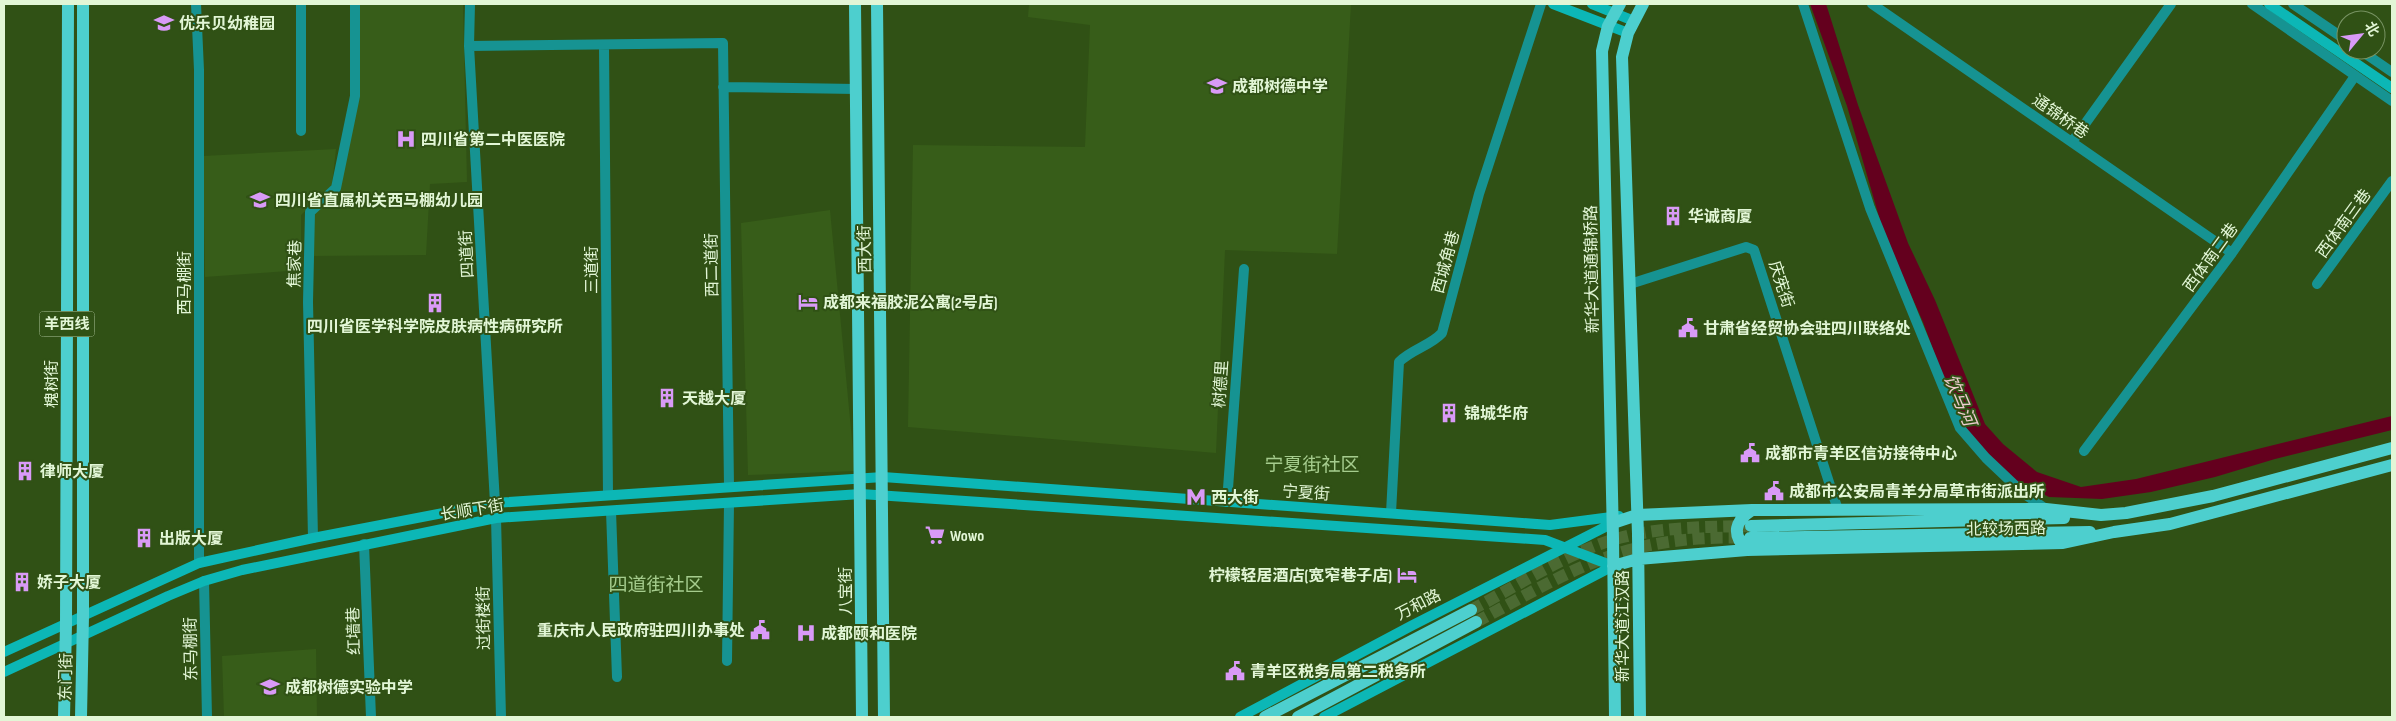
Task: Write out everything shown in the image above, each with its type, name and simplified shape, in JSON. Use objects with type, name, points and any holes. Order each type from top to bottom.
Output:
[{"type":"main road","name":"槐树街","points":[[65,644],[68,4]]},
{"type":"main road","name":"槐树街","points":[[82,637],[83,4]]},
{"type":"main road","name":"西大街","points":[[855,4],[861,494]]},
{"type":"main road","name":"西大街","points":[[877,4],[883,494]]},
{"type":"main road","points":[[1554,4],[1628,33]]},
{"type":"main road","points":[[1592,4],[1618,8],[1634,21]]},
{"type":"main road","points":[[1637,515],[1622,57],[1628,33],[1644,4]]},
{"type":"main road","points":[[2269,4],[2392,88]]},
{"type":"main road","name":"新华大道通锦桥路","points":[[1613,538],[1602,51],[1608,26],[1618,8]]},
{"type":"main road","name":"北较场西路","points":[[1612,520],[1637,515],[1752,510],[2046,509],[2102,515],[2168,506],[2392,448]]},
{"type":"main road","name":"北较场西路","points":[[1613,566],[1638,559],[1749,538],[2063,543],[2114,532],[2170,524],[2392,465]]},
{"type":"main road","name":"长顺下街","points":[[4,652],[199,563],[312,538],[495,503],[883,477]]},
{"type":"main road","name":"宁夏街","points":[[883,477],[1550,525],[1612,520]]},
{"type":"main road","name":"八宝街","points":[[861,494],[862,717]]},
{"type":"main road","name":"长顺下街","points":[[4,672],[204,581],[242,570],[364,544],[496,518],[883,494]]},
{"type":"main road","name":"宁夏街","points":[[883,494],[1545,540],[1613,566]]},
{"type":"main road","points":[[883,494],[884,717]]},
{"type":"main road","points":[[1752,510],[1741,518],[1737,530],[1739,540],[2102,515]]},
{"type":"main road","name":"新华大道江汉路","points":[[1637,515],[1640,717]]},
{"type":"main road","name":"万和路","points":[[1240,717],[1410,626],[1565,547],[1612,520]]},
{"type":"main road","name":"新华大道江汉路","points":[[1613,538],[1615,717]]},
{"type":"main road","points":[[1324,717],[1613,566]]},
{"type":"main road","name":"万和路","points":[[1265,717],[1472,610]]},
{"type":"main road","points":[[1298,717],[1476,622]]},
{"type":"main road","name":"东门街","points":[[81,717],[82,637]]},
{"type":"main road","name":"东门街","points":[[64,717],[65,644]]},
{"type":"street","name":"西马棚街","points":[[196,4],[199,70],[199,563]]},
{"type":"street","points":[[301,4],[301,131]]},
{"type":"street","name":"焦家巷","points":[[312,538],[308,302],[310,212],[336,188],[355,96],[355,4]]},
{"type":"street","name":"四道街","points":[[470,4],[469,46],[495,503]]},
{"type":"street","name":"西城角巷","points":[[1391,513],[1399,362],[1406,355],[1436,339],[1442,333],[1479,194],[1541,4]]},
{"type":"street","points":[[1803,4],[1870,208],[1960,428],[1992,464],[2023,493],[2046,509]]},
{"type":"street","name":"通锦桥巷","points":[[1872,4],[2232,252]]},
{"type":"street","points":[[2072,142],[2171,4]]},
{"type":"street","points":[[2252,4],[2392,101]]},
{"type":"street","points":[[2293,4],[2336,33]]},
{"type":"street","name":"西二道街","points":[[604,44],[723,43],[729,486]]},
{"type":"street","points":[[469,46],[604,44]]},
{"type":"street","name":"三道街","points":[[604,44],[608,494]]},
{"type":"street","points":[[2375,60],[2392,72]]},
{"type":"street","name":"西体南二巷","points":[[2084,451],[2232,252],[2355,76]]},
{"type":"street","points":[[723,87],[856,89]]},
{"type":"street","name":"西体南三巷","points":[[2317,284],[2392,181]]},
{"type":"street","name":"庆宪街","points":[[1630,284],[1746,248],[1754,250],[1838,510]]},
{"type":"street","name":"树德里","points":[[1227,502],[1244,269]]},
{"type":"street","points":[[727,661],[729,503]]},
{"type":"street","points":[[611,510],[617,677]]},
{"type":"street","name":"过街楼街","points":[[496,518],[501,717]]},
{"type":"street","name":"红墙巷","points":[[364,544],[372,717]]},
{"type":"street","name":"东马棚街","points":[[204,581],[207,717]]},
{"type":"shaded area","name":"四川省第二中医医院","points":[[355,4],[463,4],[467,182],[430,184],[426,255],[309,256],[310,212],[336,188],[355,96]]},
{"type":"shaded area","points":[[1029,4],[1351,4],[1337,254],[1225,250],[1216,453],[908,427],[913,145],[1085,147],[1090,25],[1028,17]]},
{"type":"shaded area","name":"四川省直属机关西马棚幼儿园","points":[[336,149],[332,185],[301,215],[301,270],[205,277],[203,156]]},
{"type":"shaded area","points":[[830,210],[855,471],[748,475],[741,223]]},
{"type":"shaded area","name":"成都树德实验中学","points":[[316,649],[317,717],[224,717],[222,656]]},
{"type":"water","name":"饮马河","points":[[1810,4],[1826,4],[1858,105],[1908,243],[1935,300],[1985,424],[2003,444],[2037,472],[2081,487],[2136,479],[2392,416],[2392,430],[2275,459],[2215,477],[2151,492],[2102,499],[2049,497],[2015,480],[1981,450],[1960,423],[1923,322],[1884,234],[1847,106]]},
{"type":"tunnel","points":[[1471,610],[1565,559],[1584,550],[1623,537],[1685,528],[1748,526]]},
{"type":"tunnel","points":[[1476,622],[1588,564],[1622,552],[1676,541],[1748,538]]},
{"type":"place","name":"优乐贝幼稚园","points":[[164,23]]},
{"type":"place","name":"成都树德中学","points":[[1217,86]]},
{"type":"place","name":"四川省第二中医医院","points":[[406,139]]},
{"type":"place","name":"四川省直属机关西马棚幼儿园","points":[[260,200]]},
{"type":"place","name":"华诚商厦","points":[[1673,216]]},
{"type":"place","name":"成都来福胶泥公寓(2号店)","points":[[808,302]]},
{"type":"place","name":"四川省医学科学院皮肤病性病研究所","points":[[435,303]]},
{"type":"place","name":"甘肃省经贸协会驻四川联络处","points":[[1688,328]]},
{"type":"place","name":"天越大厦","points":[[667,398]]},
{"type":"place","name":"锦城华府","points":[[1449,413]]},
{"type":"place","name":"成都市青羊区信访接待中心","points":[[1750,453]]},
{"type":"place","name":"律师大厦","points":[[25,471]]},
{"type":"place","name":"成都市公安局青羊分局草市街派出所","points":[[1774,491]]},
{"type":"place","name":"西大街","points":[[1196,497]]},
{"type":"place","name":"Wowo","points":[[935,535]]},
{"type":"place","name":"出版大厦","points":[[144,538]]},
{"type":"place","name":"柠檬轻居酒店(宽窄巷子店)","points":[[1407,575]]},
{"type":"place","name":"娇子大厦","points":[[22,582]]},
{"type":"place","name":"重庆市人民政府驻四川办事处","points":[[760,630]]},
{"type":"place","name":"成都颐和医院","points":[[806,633]]},
{"type":"place","name":"青羊区税务局第二税务所","points":[[1235,671]]},
{"type":"place","name":"成都树德实验中学","points":[[270,687]]},
{"type":"district","name":"宁夏街社区","points":[[1312,464]]},
{"type":"district","name":"四道街社区","points":[[656,584]]}]
